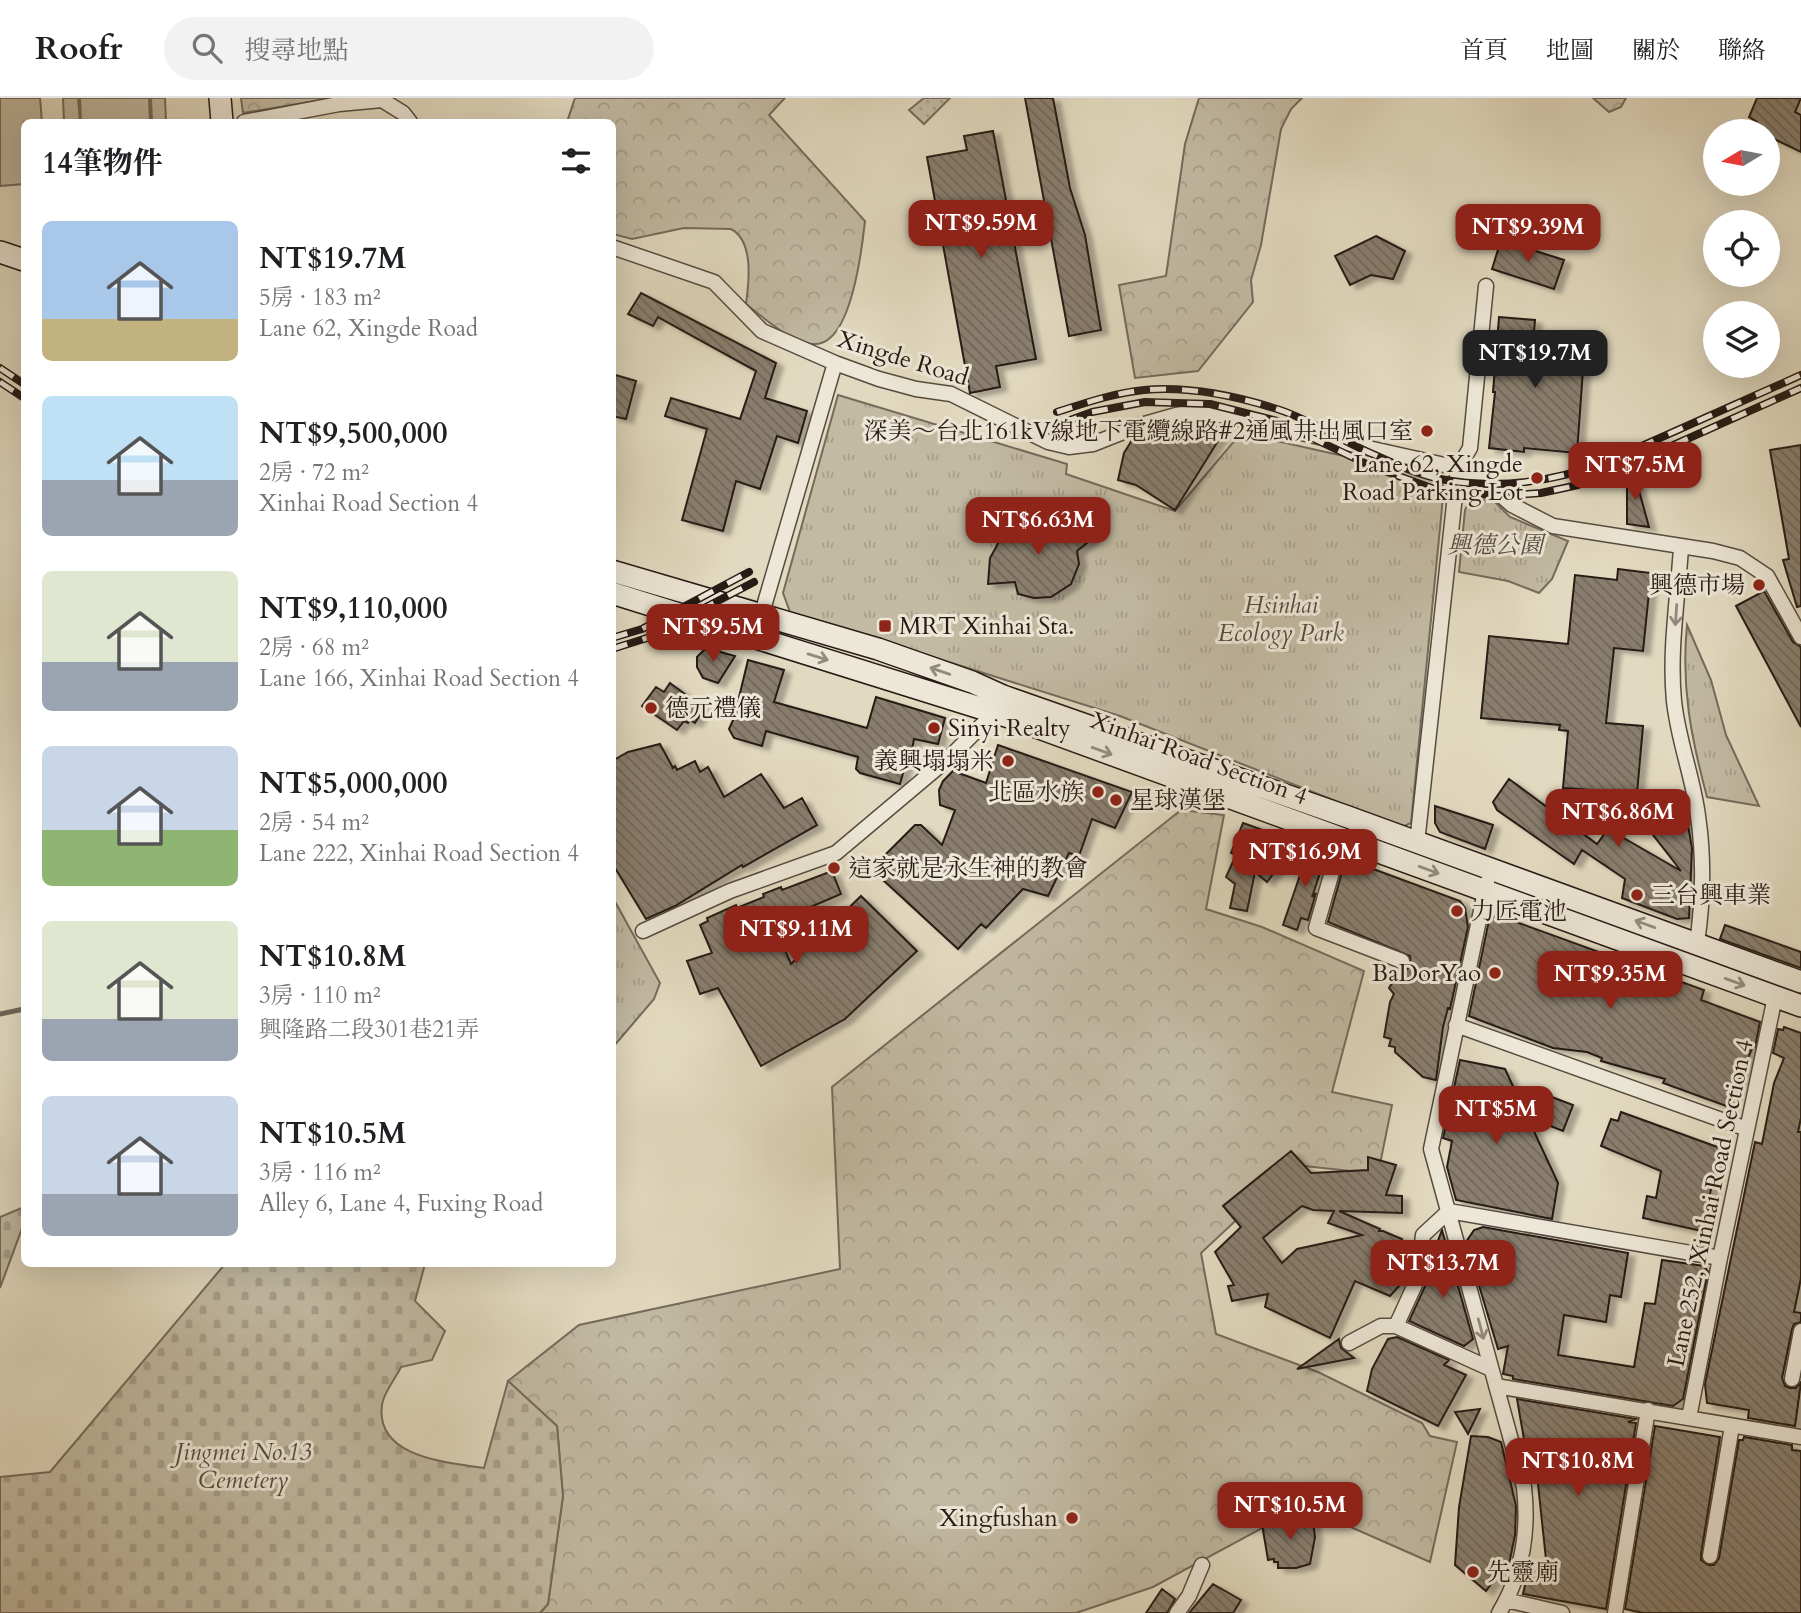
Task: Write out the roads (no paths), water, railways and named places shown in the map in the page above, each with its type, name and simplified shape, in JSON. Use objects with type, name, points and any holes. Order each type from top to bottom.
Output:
[{"type":"main road","points":[[220,98],[222,119]]},
{"type":"main road","points":[[0,252],[21,259]]},
{"type":"main road","name":"Xinhai Road Section 4","points":[[616,572],[878,649],[972,682],[998,704],[1342,837],[1697,943],[1801,982]]},
{"type":"main road","name":"Xinhai Road Section 4","points":[[616,594],[755,637],[998,704],[1417,843],[1488,880],[1801,1006]]},
{"type":"street","points":[[259,119],[340,104],[382,100],[408,119]]},
{"type":"street","name":"Xingde Road","points":[[616,248],[714,282],[762,331],[835,363],[892,383],[951,394],[1048,442],[1069,447],[1093,444],[1141,425],[1202,411],[1458,468],[1488,484],[1512,505],[1553,526],[1713,551],[1740,558],[1767,576],[1801,637]]},
{"type":"street","points":[[1417,843],[1458,468],[1470,448],[1486,286]]},
{"type":"street","points":[[755,637],[835,363]]},
{"type":"street","points":[[1681,547],[1673,656],[1674,698],[1678,736],[1698,814],[1702,851],[1697,943]]},
{"type":"street","points":[[643,931],[730,891],[836,853],[949,758],[985,722],[998,704]]},
{"type":"street","points":[[1342,837],[1316,928],[1402,961]]},
{"type":"street","points":[[1488,880],[1431,1149],[1524,1487],[1527,1510],[1523,1548],[1513,1588],[1503,1607],[1562,1613]]},
{"type":"street","name":"Lane 252, Xinhai Road Section 4","points":[[1689,1418],[1775,997]]},
{"type":"street","points":[[1456,1025],[1747,1129]]},
{"type":"street","points":[[1448,1211],[1720,1258]]},
{"type":"street","points":[[1396,1326],[1418,1278],[1423,1234],[1448,1211]]},
{"type":"street","points":[[1349,1343],[1381,1326],[1396,1326],[1491,1369]]},
{"type":"street","points":[[1792,1379],[1801,1331]]},
{"type":"street","points":[[1496,1386],[1801,1437]]},
{"type":"street","points":[[1615,1613],[1648,1410]]},
{"type":"street","points":[[1710,1556],[1732,1426]]},
{"type":"street","points":[[1177,1613],[1189,1596],[1202,1565]]},
{"type":"waterway","points":[[0,1014],[21,1010]]},
{"type":"railway","points":[[0,368],[21,382]]},
{"type":"railway","points":[[1057,412],[1133,391],[1178,389],[1213,393],[1280,410],[1363,450],[1424,475],[1461,482],[1504,484],[1566,475],[1606,462],[1801,375]]},
{"type":"railway","points":[[0,382],[21,396]]},
{"type":"railway","points":[[1062,423],[1092,412],[1145,402],[1210,404],[1277,421],[1371,466],[1437,490],[1499,496],[1541,493],[1578,485],[1611,473],[1801,388]]},
{"type":"railway","points":[[616,637],[642,629],[749,572]]},
{"type":"railway","points":[[616,648],[647,638],[754,582]]},
{"type":"place","name":"深美～台北161kV線地下電纜線路#2通風井出風口室","points":[[1427,431]]},
{"type":"place","name":"Lane 62, Xingde Road Parking Lot","points":[[1537,478]]},
{"type":"place","name":"興德市場","points":[[1759,585]]},
{"type":"place","name":"MRT Xinhai Sta.","points":[[885,626]]},
{"type":"place","name":"德元禮儀","points":[[651,708]]},
{"type":"place","name":"Sinyi Realty","points":[[934,728]]},
{"type":"place","name":"義興塌塌米","points":[[1008,761]]},
{"type":"place","name":"北區水族","points":[[1098,792]]},
{"type":"place","name":"星球漢堡","points":[[1116,800]]},
{"type":"place","name":"這家就是永生神的教會","points":[[834,868]]},
{"type":"place","name":"三台興車業","points":[[1637,895]]},
{"type":"place","name":"力匠電池","points":[[1457,911]]},
{"type":"place","name":"BaDorYao","points":[[1495,973]]},
{"type":"place","name":"Xingfushan","points":[[1072,1518]]},
{"type":"place","name":"先靈廟","points":[[1473,1572]]},
{"type":"park label","name":"興德公園","points":[[1495,545]]},
{"type":"park label","name":"Hsinhai Ecology Park","points":[[1281,619]]},
{"type":"park label","name":"Jingmei No.13 Cemetery","points":[[243,1466]]}]
